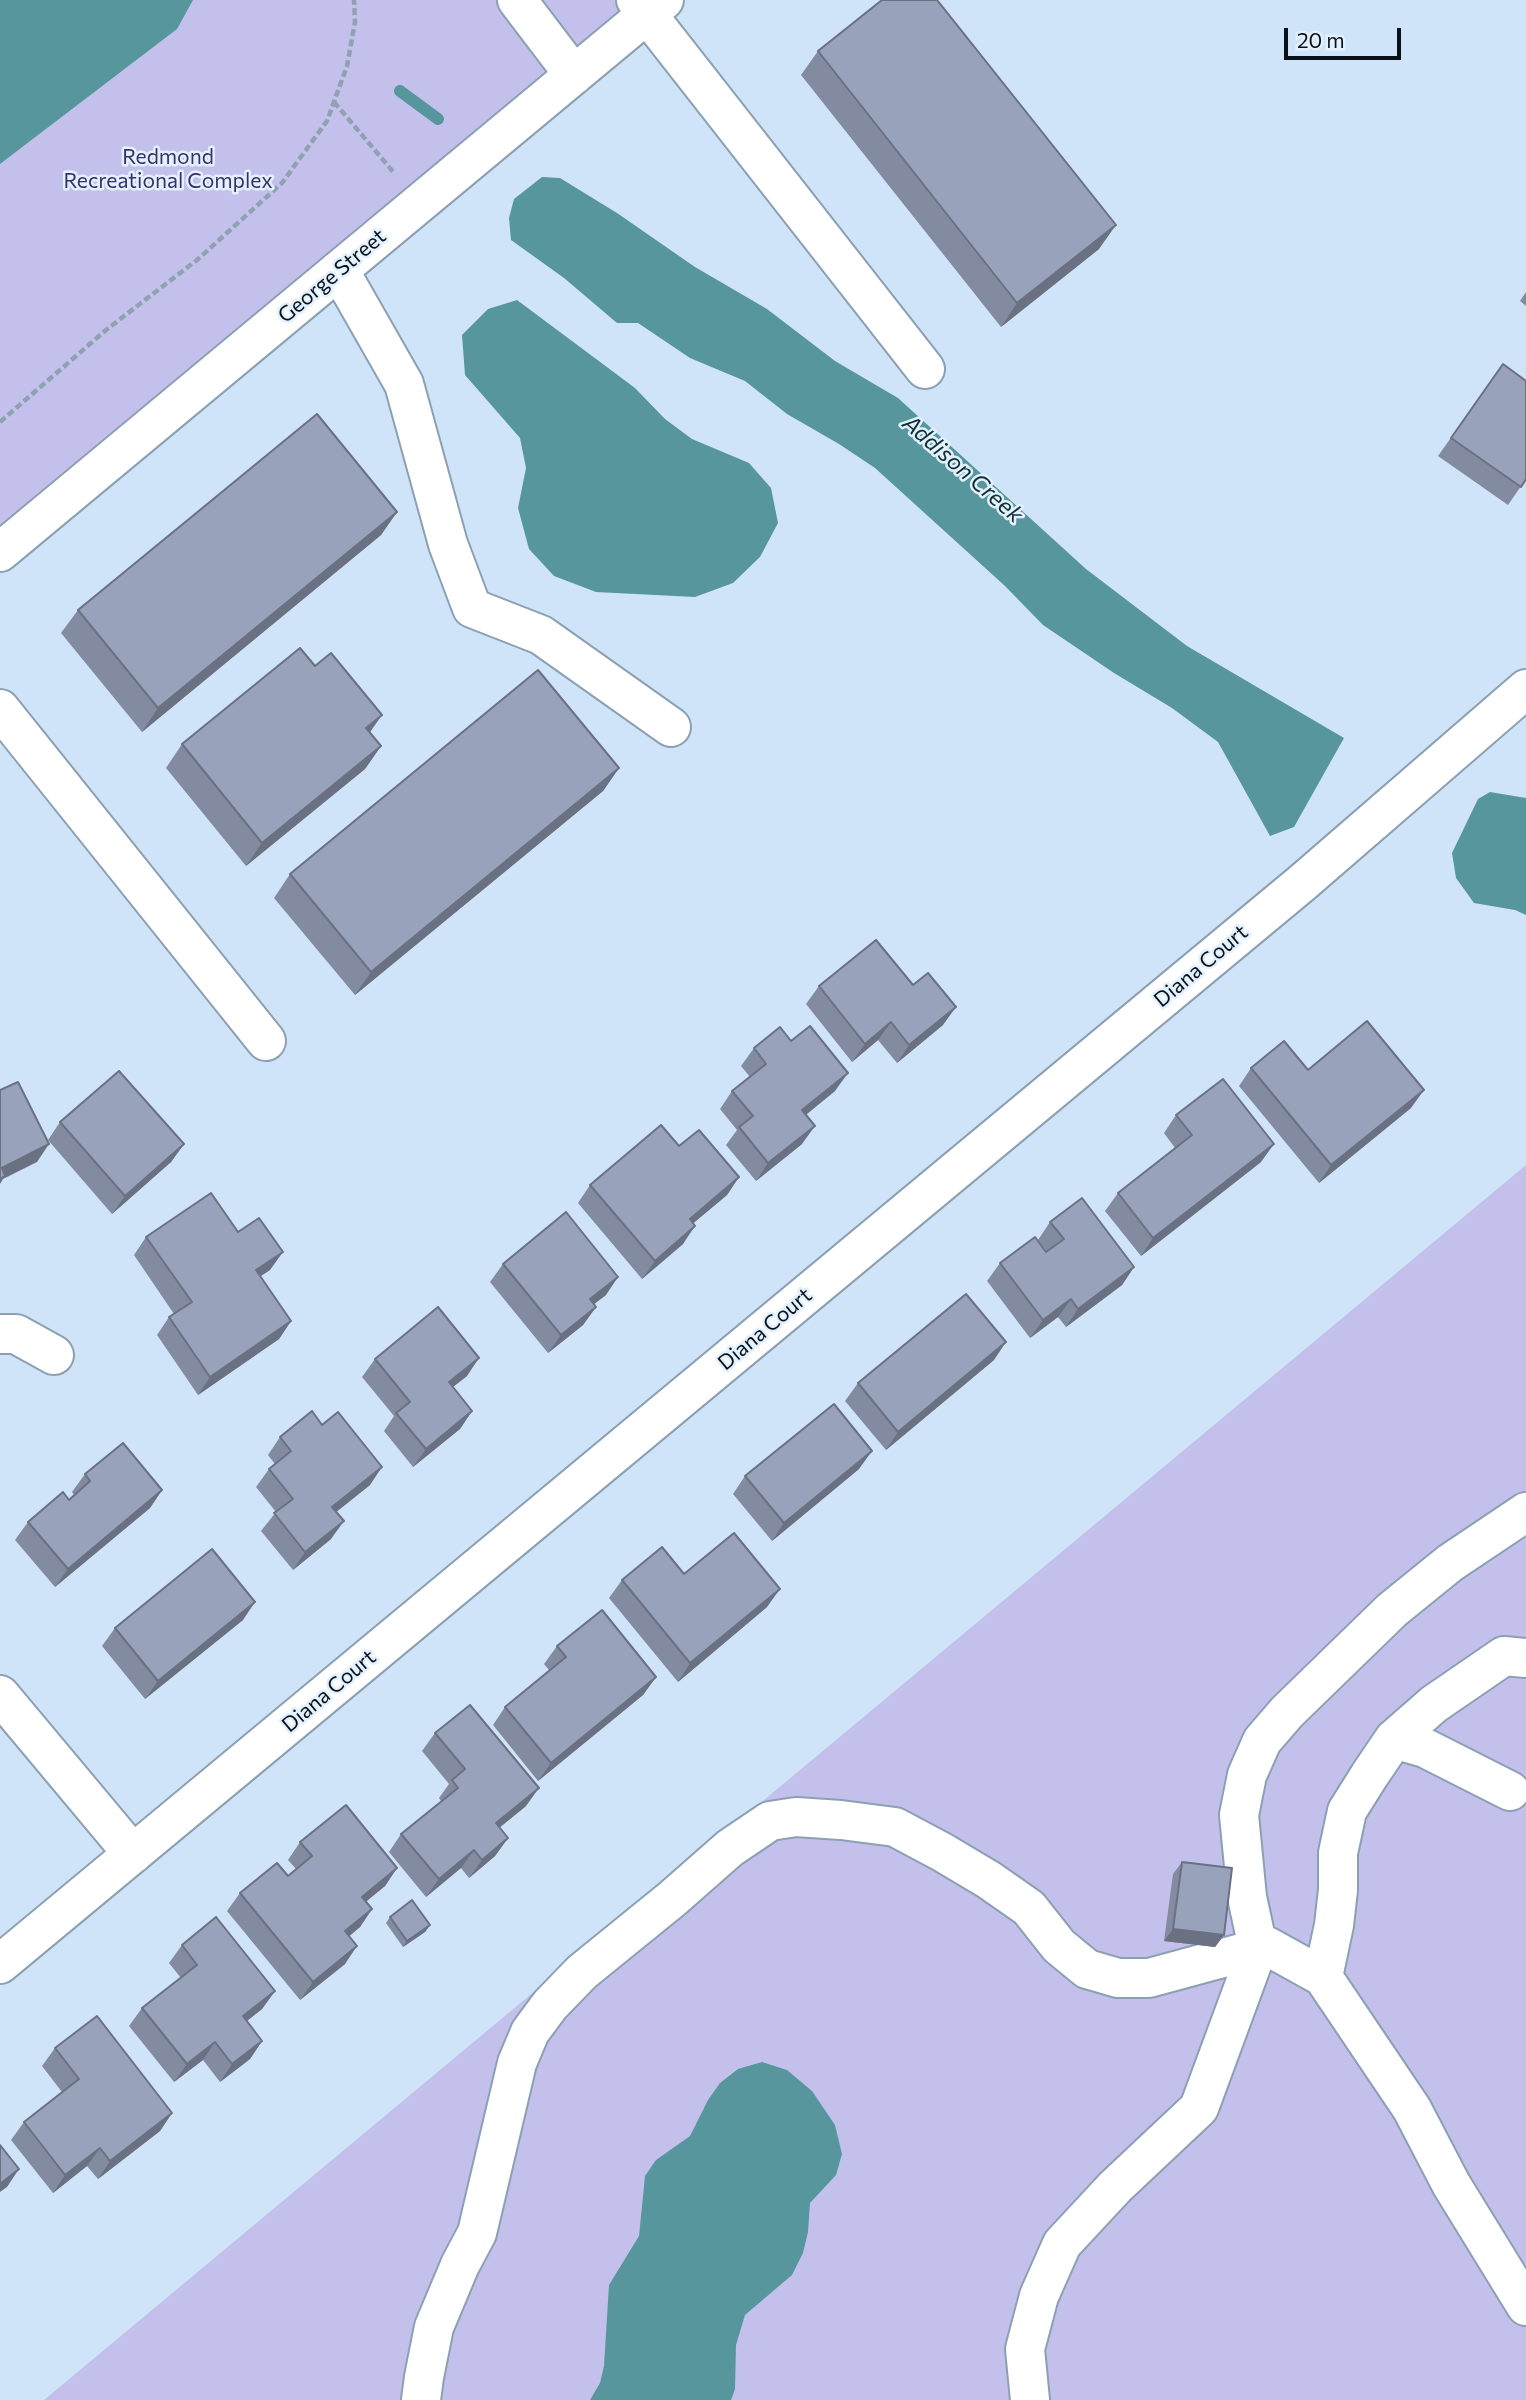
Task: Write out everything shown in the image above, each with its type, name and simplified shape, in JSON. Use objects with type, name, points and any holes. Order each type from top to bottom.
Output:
[{"type":"street","points":[[517,0],[574,75]]},
{"type":"street","points":[[649,5],[925,369]]},
{"type":"street","name":"George Street","points":[[0,552],[574,75],[649,5]]},
{"type":"street","points":[[339,270],[404,384],[448,544],[472,608],[541,635],[671,727]]},
{"type":"street","name":"Diana Court","points":[[0,1964],[1302,883],[1526,689]]},
{"type":"street","points":[[0,709],[266,1041]]},
{"type":"street","points":[[0,1334],[16,1334],[54,1355]]},
{"type":"street","points":[[1030,2400],[1025,2349],[1039,2296],[1062,2244],[1132,2170],[1199,2108],[1258,1948],[1247,1897],[1239,1815],[1247,1775],[1262,1741],[1287,1712],[1392,1611],[1450,1563],[1526,1512]]},
{"type":"street","points":[[1323,1977],[1334,1925],[1338,1853],[1348,1811],[1394,1739],[1434,1704],[1504,1656],[1526,1658]]},
{"type":"street","points":[[0,1695],[133,1854]]},
{"type":"street","points":[[1394,1739],[1426,1748],[1510,1791]]},
{"type":"street","points":[[421,2400],[434,2327],[460,2265],[477,2233],[517,2063],[530,2032],[551,2004],[582,1972],[730,1848],[770,1821],[796,1817],[895,1827],[943,1852],[1029,1908],[1059,1946],[1087,1969],[1118,1978],[1149,1978],[1267,1945],[1323,1977],[1405,2098],[1451,2184],[1526,2306]]},
{"type":"path","points":[[0,422],[106,330],[197,260],[282,183],[327,121],[347,66],[355,22],[354,0]]},
{"type":"path","points":[[334,103],[420,204]]},
{"type":"green space","name":"Redmond Recreational Complex","points":[[0,0],[636,0],[0,526]]},
{"type":"green space","points":[[1526,1165],[1526,2400],[44,2400]]},
{"type":"water","points":[[0,0],[193,0],[177,29],[0,164]]},
{"type":"water","points":[[542,177],[560,178],[617,213],[695,267],[767,309],[835,361],[898,398],[1086,569],[1187,646],[1344,738],[1294,827],[1270,836],[1218,742],[1172,708],[1043,625],[1005,586],[875,468],[787,414],[745,381],[690,358],[638,323],[617,323],[564,278],[511,240],[509,218],[514,199]]},
{"type":"water","points":[[517,300],[635,388],[665,419],[692,439],[749,463],[771,488],[778,523],[760,557],[733,583],[695,597],[596,592],[554,576],[529,549],[518,508],[526,468],[520,438],[465,375],[462,335],[488,309]]},
{"type":"water","points":[[1490,792],[1526,798],[1526,915],[1515,910],[1474,903],[1456,878],[1452,853],[1478,799]]},
{"type":"water","points":[[762,2062],[787,2070],[812,2091],[835,2125],[842,2154],[836,2175],[810,2203],[803,2253],[792,2275],[745,2315],[736,2345],[735,2389],[731,2400],[590,2400],[600,2383],[604,2366],[609,2285],[639,2236],[645,2176],[656,2160],[690,2136],[720,2083],[738,2069]]},
{"type":"building","points":[[882,0],[937,0],[1116,225],[1017,303],[818,51]]},
{"type":"building","points":[[1503,364],[1526,381],[1526,479],[1521,487],[1451,438]]},
{"type":"building","points":[[317,414],[397,512],[158,708],[78,610]]},
{"type":"building","points":[[300,648],[315,666],[331,653],[382,715],[366,728],[381,746],[262,843],[182,744]]},
{"type":"building","points":[[538,670],[619,768],[371,972],[290,874]]},
{"type":"building","points":[[876,940],[913,985],[928,973],[956,1007],[909,1045],[891,1022],[865,1044],[819,986]]},
{"type":"building","points":[[1367,1021],[1424,1090],[1331,1165],[1251,1068],[1284,1041],[1308,1070]]},
{"type":"building","points":[[810,1026],[848,1073],[802,1110],[815,1126],[768,1163],[739,1127],[753,1116],[732,1091],[766,1064],[754,1048],[780,1027],[791,1041]]},
{"type":"building","points":[[119,1071],[184,1144],[125,1196],[60,1122]]},
{"type":"building","points":[[1223,1079],[1274,1144],[1153,1238],[1118,1193],[1192,1135],[1176,1115]]},
{"type":"building","points":[[18,1082],[49,1144],[2,1168],[5,1176],[0,1179],[0,1090]]},
{"type":"building","points":[[661,1125],[679,1146],[699,1130],[739,1177],[690,1219],[695,1226],[655,1261],[590,1185]]},
{"type":"building","points":[[211,1193],[238,1232],[259,1218],[283,1252],[256,1270],[291,1321],[210,1377],[169,1317],[192,1302],[146,1237]]},
{"type":"building","points":[[1082,1198],[1134,1267],[1078,1309],[1071,1299],[1043,1320],[1000,1263],[1035,1237],[1046,1252],[1064,1239],[1050,1222]]},
{"type":"building","points":[[566,1212],[618,1277],[590,1299],[596,1307],[561,1335],[503,1264]]},
{"type":"building","points":[[966,1294],[1006,1342],[898,1432],[858,1383]]},
{"type":"building","points":[[438,1307],[479,1358],[449,1382],[472,1411],[426,1449],[396,1413],[410,1402],[375,1359]]},
{"type":"building","points":[[834,1404],[872,1451],[784,1523],[745,1476]]},
{"type":"building","points":[[312,1411],[322,1425],[338,1412],[382,1467],[332,1507],[344,1521],[305,1552],[274,1513],[293,1499],[269,1469],[291,1451],[280,1437]]},
{"type":"building","points":[[123,1443],[162,1490],[68,1569],[28,1522],[63,1492],[69,1500],[90,1481],[85,1474]]},
{"type":"building","points":[[734,1533],[780,1589],[690,1663],[622,1580],[662,1547],[684,1574]]},
{"type":"building","points":[[212,1549],[255,1602],[158,1681],[115,1628]]},
{"type":"building","points":[[602,1610],[656,1677],[551,1763],[505,1707],[566,1657],[557,1646]]},
{"type":"building","points":[[470,1705],[539,1788],[496,1823],[508,1838],[482,1860],[474,1850],[439,1879],[401,1834],[458,1788],[452,1780],[465,1769],[435,1733]]},
{"type":"building","points":[[346,1805],[397,1868],[362,1897],[372,1909],[345,1931],[357,1946],[313,1982],[240,1893],[277,1863],[288,1876],[312,1856],[300,1842]]},
{"type":"building","points":[[1182,1862],[1232,1868],[1224,1935],[1173,1929]]},
{"type":"building","points":[[412,1900],[430,1925],[407,1941],[390,1917]]},
{"type":"building","points":[[216,1917],[275,1991],[243,2016],[262,2041],[232,2064],[215,2042],[187,2064],[142,2008],[197,1965],[182,1945]]},
{"type":"building","points":[[97,2016],[172,2113],[110,2161],[100,2148],[65,2175],[24,2122],[79,2079],[55,2048]]},
{"type":"building","points":[[0,2145],[19,2169],[0,2184]]},
{"type":"waterway","name":"Addison Creek","points":[[400,91],[438,119]]}]
